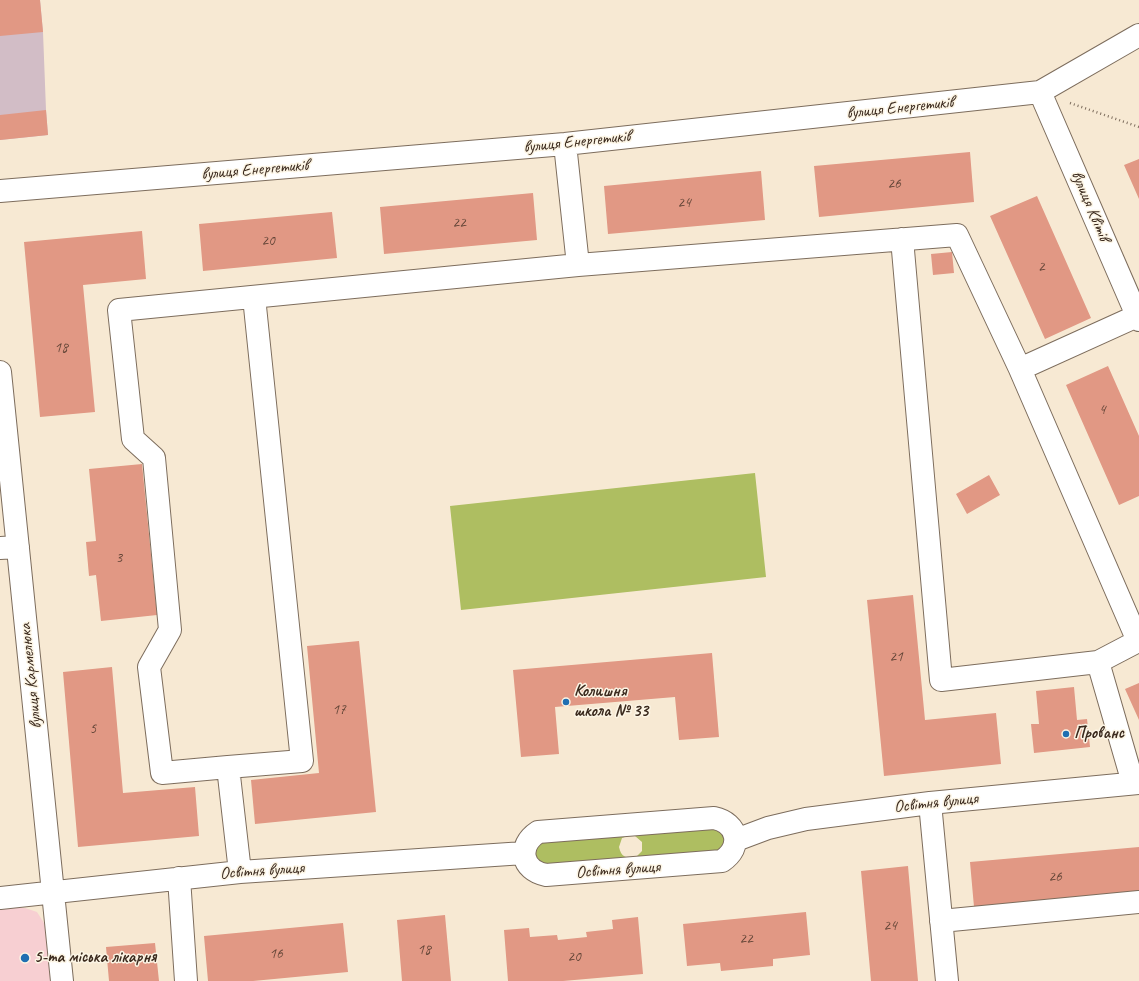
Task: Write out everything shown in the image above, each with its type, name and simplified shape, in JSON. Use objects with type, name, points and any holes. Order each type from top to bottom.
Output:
[{"type":"street","name":"вулиця Енергетиків","points":[[0,191],[565,144],[1040,92],[1139,35]]},
{"type":"street","name":"вулиця Квітів","points":[[1040,92],[1138,318]]},
{"type":"street","points":[[565,144],[578,265]]},
{"type":"street","points":[[254,297],[302,761],[162,774],[149,667],[170,630],[154,458],[133,438],[119,310],[578,265],[902,239],[957,235],[1020,369],[1138,642],[1098,662],[941,680],[902,239]]},
{"type":"street","points":[[1020,369],[1138,318]]},
{"type":"street","name":"вулиця Кармелюка","points":[[0,372],[9,547],[54,892],[62,981]]},
{"type":"street","points":[[1098,662],[1136,783]]},
{"type":"street","points":[[228,767],[240,872]]},
{"type":"street","name":"Освітня вулиця","points":[[0,898],[240,872],[524,853],[526,861],[531,869],[538,874],[546,875],[714,862],[722,861],[729,856],[734,849],[736,840],[768,828],[806,819],[930,803],[1136,783]]},
{"type":"street","points":[[930,803],[947,981]]},
{"type":"street","points":[[524,853],[526,844],[531,837],[538,832],[714,818],[729,824],[734,832],[736,840]]},
{"type":"street","points":[[178,878],[186,981]]},
{"type":"street","points":[[941,921],[1139,902]]},
{"type":"path","points":[[1040,92],[1139,127]]},
{"type":"shaded area","points":[[0,0],[40,0],[48,135],[0,140]]},
{"type":"shaded area","name":"5-та міська лікарня","points":[[25,908],[37,912],[44,923],[48,936],[52,981],[0,981],[0,909]]},
{"type":"green space","points":[[755,473],[766,577],[461,610],[450,506]]},
{"type":"green space","points":[[714,825],[724,829],[724,851],[547,868],[536,864],[536,842]],"holes":[[[631,835],[635,836],[642,842],[642,851],[635,858],[624,856],[619,847],[622,838]]]},
{"type":"building","points":[[0,0],[40,0],[43,32],[0,36]]},
{"type":"building","points":[[46,110],[48,135],[0,140],[0,115]]},
{"type":"building","points":[[970,152],[974,202],[819,217],[814,166]]},
{"type":"building","points":[[1139,159],[1139,199],[1124,165]]},
{"type":"building","points":[[761,171],[765,220],[608,234],[604,186]]},
{"type":"building","points":[[533,193],[537,240],[384,254],[380,207]]},
{"type":"building","points":[[1037,196],[1091,318],[1045,339],[990,216]]},
{"type":"building","points":[[332,212],[337,258],[203,271],[199,224]]},
{"type":"building","points":[[142,231],[146,279],[83,285],[95,412],[40,417],[24,242]]},
{"type":"building","points":[[952,252],[954,273],[933,275],[931,254]]},
{"type":"building","points":[[1108,366],[1139,436],[1139,496],[1119,505],[1066,385]]},
{"type":"building","points":[[142,464],[157,615],[101,621],[96,575],[89,576],[86,542],[96,541],[89,469]]},
{"type":"building","points":[[989,475],[1000,495],[967,514],[956,494]]},
{"type":"building","points":[[913,595],[925,720],[996,713],[1001,764],[884,776],[867,600]]},
{"type":"building","points":[[359,641],[376,812],[255,824],[251,780],[319,773],[307,646]]},
{"type":"building","name":"Колишня школа № 33","points":[[712,653],[719,737],[679,740],[675,697],[555,707],[559,754],[521,757],[513,670]]},
{"type":"building","points":[[112,667],[123,793],[195,787],[199,836],[78,847],[63,672]]},
{"type":"building","points":[[1139,683],[1139,720],[1125,689]]},
{"type":"building","points":[[1074,687],[1077,720],[1087,719],[1090,747],[1034,753],[1031,724],[1039,724],[1036,691]]},
{"type":"building","points":[[1139,847],[1139,892],[974,907],[970,862]]},
{"type":"building","points":[[908,866],[918,981],[871,981],[861,871]]},
{"type":"building","points":[[806,912],[810,955],[773,959],[773,966],[721,971],[720,963],[687,966],[683,924]]},
{"type":"building","points":[[445,915],[451,981],[402,981],[397,920]]},
{"type":"building","points":[[638,917],[643,974],[563,981],[508,981],[504,930],[529,928],[530,937],[557,935],[558,940],[587,937],[586,932],[613,929],[612,920]]},
{"type":"building","points":[[343,923],[348,972],[253,981],[208,981],[204,936]]},
{"type":"building","points":[[155,943],[159,981],[109,981],[106,947]]},
{"type":"place","name":"Колишня школа № 33","points":[[566,702]]},
{"type":"place","name":"Прованс","points":[[1066,734]]},
{"type":"place","name":"5-та міська лікарня","points":[[25,958]]}]
